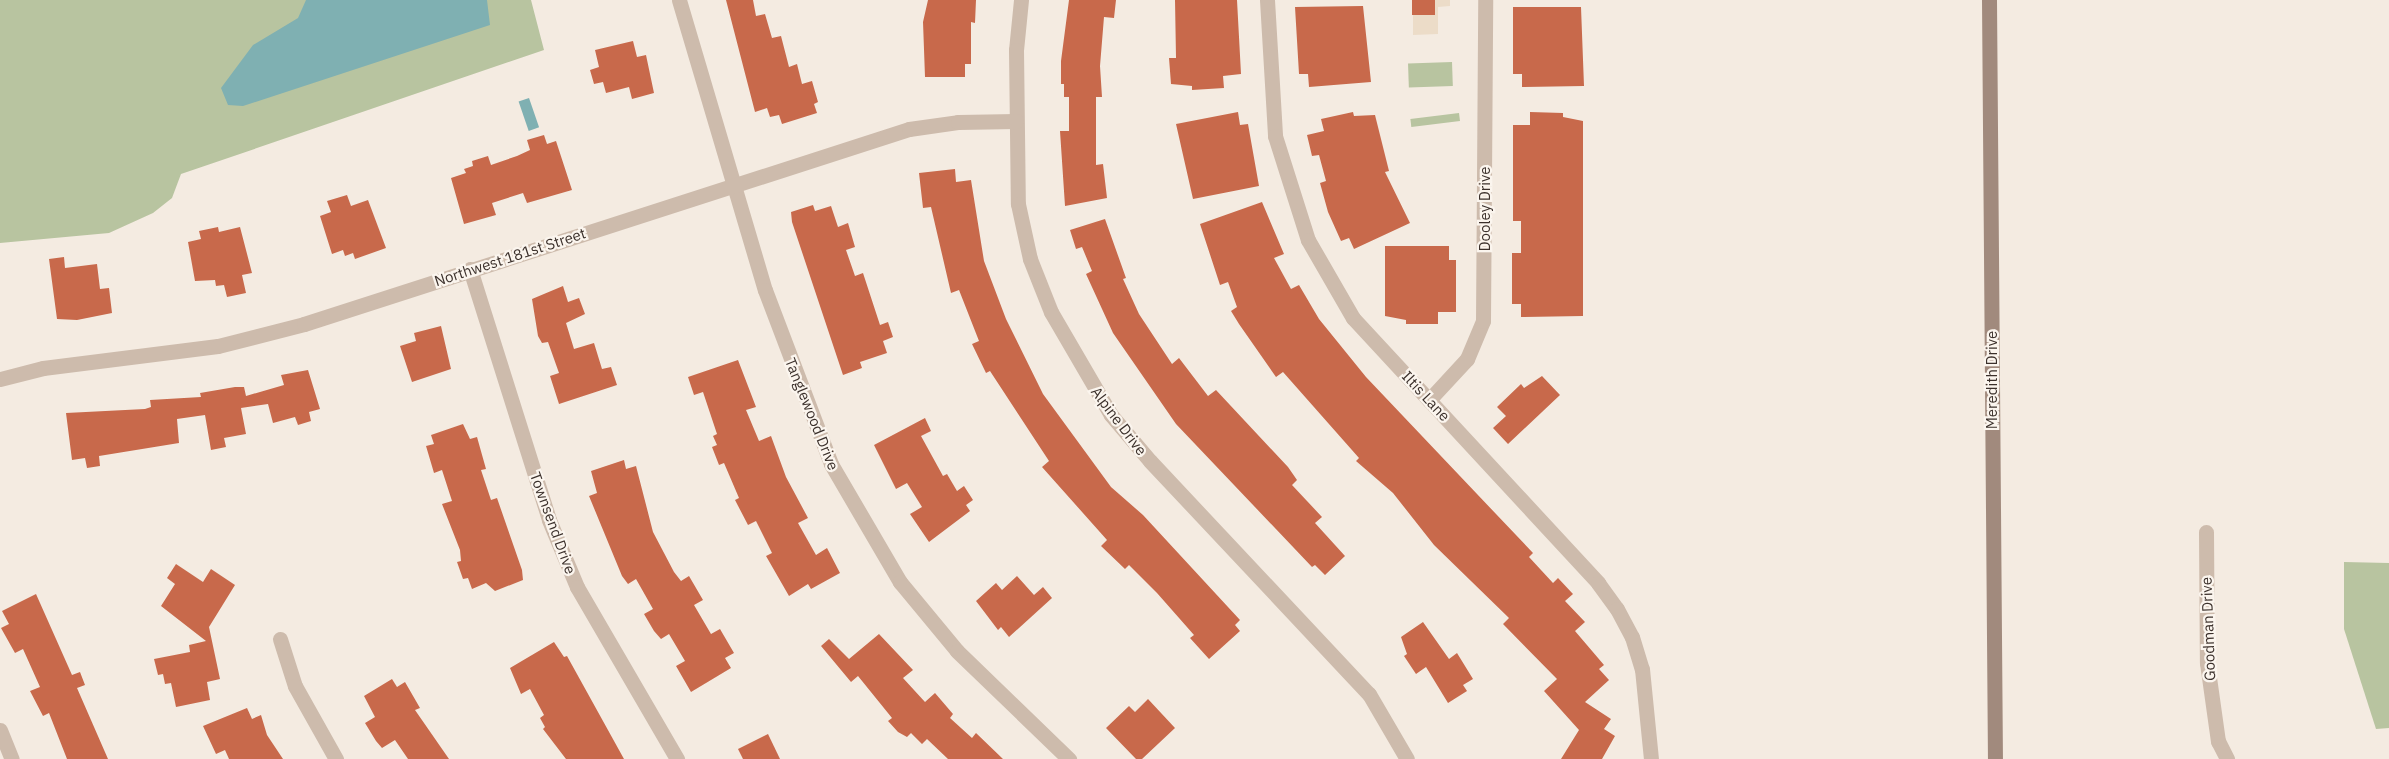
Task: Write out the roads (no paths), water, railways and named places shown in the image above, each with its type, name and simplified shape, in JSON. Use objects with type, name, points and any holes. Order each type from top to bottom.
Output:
[{"type":"street","name":"Tanglewood Drive","points":[[679,0],[732,185],[796,380],[831,464],[866,528],[900,582],[957,651],[1069,759]]},
{"type":"street","name":"Alpine Drive","points":[[1021,0],[1016,122],[1018,204],[1030,259],[1076,359],[1111,414],[1150,461],[1370,694],[1407,759]]},
{"type":"street","name":"Iltis Lane","points":[[1267,0],[1275,136],[1308,240],[1353,318],[1591,575],[1617,609],[1632,637],[1642,669],[1651,759]]},
{"type":"street","name":"Dooley Drive","points":[[1429,400],[1467,359],[1483,321],[1485,0]]},
{"type":"street","name":"Meredith Drive","points":[[1989,0],[1995,759]]},
{"type":"street","name":"Northwest 181st Street","points":[[0,379],[43,369],[218,346],[304,324],[909,129],[958,122],[1016,122]]},
{"type":"street","name":"Townsend Drive","points":[[470,269],[549,520],[577,587],[676,759]]},
{"type":"street","name":"Goodman Drive","points":[[2205,532],[2207,663],[2218,741],[2227,759]]},
{"type":"street","points":[[280,639],[295,686],[336,759]]},
{"type":"street","points":[[0,730],[12,759]]},
{"type":"water","points":[[306,0],[487,0],[490,25],[243,106],[228,105],[221,88],[253,45],[298,18]]},
{"type":"water","points":[[529,98],[539,127],[529,131],[519,102]]}]
